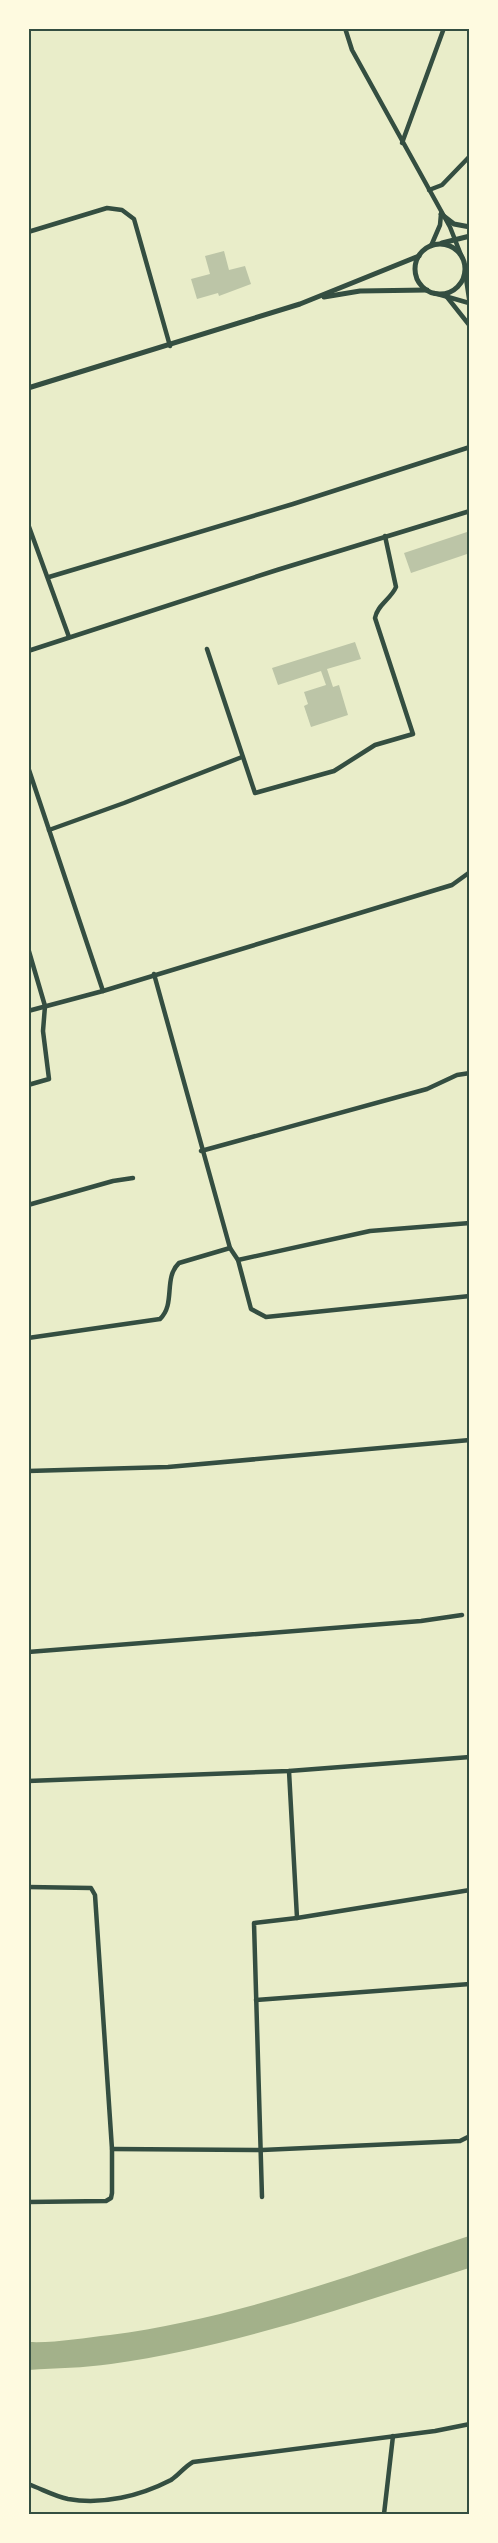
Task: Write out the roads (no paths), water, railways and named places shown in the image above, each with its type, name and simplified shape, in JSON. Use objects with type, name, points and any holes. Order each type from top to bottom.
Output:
[{"type":"street","points":[[314,299],[360,291],[427,290],[469,304],[465,264],[456,239],[352,50],[345,28]]},
{"type":"street","points":[[402,143],[444,28]]},
{"type":"street","points":[[429,190],[441,185],[470,156]]},
{"type":"street","points":[[28,232],[107,208],[122,210],[134,219],[170,346]]},
{"type":"street","points":[[441,214],[454,224],[470,227]]},
{"type":"street","points":[[431,246],[440,225],[441,214]]},
{"type":"street","points":[[28,388],[170,346],[314,299],[419,256],[431,246],[470,236]]},
{"type":"street","points":[[439,244],[447,245],[461,255]]},
{"type":"street","points":[[419,256],[416,263],[417,278],[427,290]]},
{"type":"street","points":[[465,264],[470,258]]},
{"type":"street","points":[[434,293],[451,292],[458,287],[465,272]]},
{"type":"street","points":[[447,297],[470,326]]},
{"type":"street","points":[[49,577],[293,504],[470,447]]},
{"type":"street","points":[[28,651],[385,536],[470,511]]},
{"type":"street","points":[[28,524],[69,637]]},
{"type":"street","points":[[207,649],[255,793],[334,771],[375,745],[413,734],[375,618],[376,610],[396,587],[385,536]]},
{"type":"street","points":[[49,830],[242,757]]},
{"type":"street","points":[[28,767],[103,991]]},
{"type":"street","points":[[28,1011],[103,991],[452,885],[470,872]]},
{"type":"street","points":[[28,948],[45,1006],[43,1030],[49,1079],[28,1085]]},
{"type":"street","points":[[154,975],[201,1151],[230,1248],[238,1260],[251,1309],[266,1317],[470,1296]]},
{"type":"street","points":[[201,1151],[427,1089],[457,1075],[470,1073]]},
{"type":"street","points":[[28,1205],[112,1181],[133,1178]]},
{"type":"street","points":[[238,1260],[370,1231],[470,1223]]},
{"type":"street","points":[[28,1338],[160,1319],[167,1310],[173,1268],[179,1263],[230,1248]]},
{"type":"street","points":[[28,1472],[168,1467],[470,1440]]},
{"type":"street","points":[[28,1652],[422,1621],[462,1615]]},
{"type":"street","points":[[28,1781],[289,1771],[470,1757]]},
{"type":"street","points":[[289,1771],[297,1918]]},
{"type":"street","points":[[28,1887],[81,1886],[91,1888],[95,1895],[112,2148],[111,2198],[106,2201],[28,2202]]},
{"type":"street","points":[[262,2197],[254,1923],[470,1890]]},
{"type":"street","points":[[256,2000],[470,1984]]},
{"type":"street","points":[[112,2148],[262,2150],[460,2140],[470,2136]]},
{"type":"street","points":[[28,2484],[68,2499],[94,2501],[121,2499],[175,2478],[183,2468],[193,2462],[470,2424]]},
{"type":"street","points":[[384,2514],[393,2436]]}]
